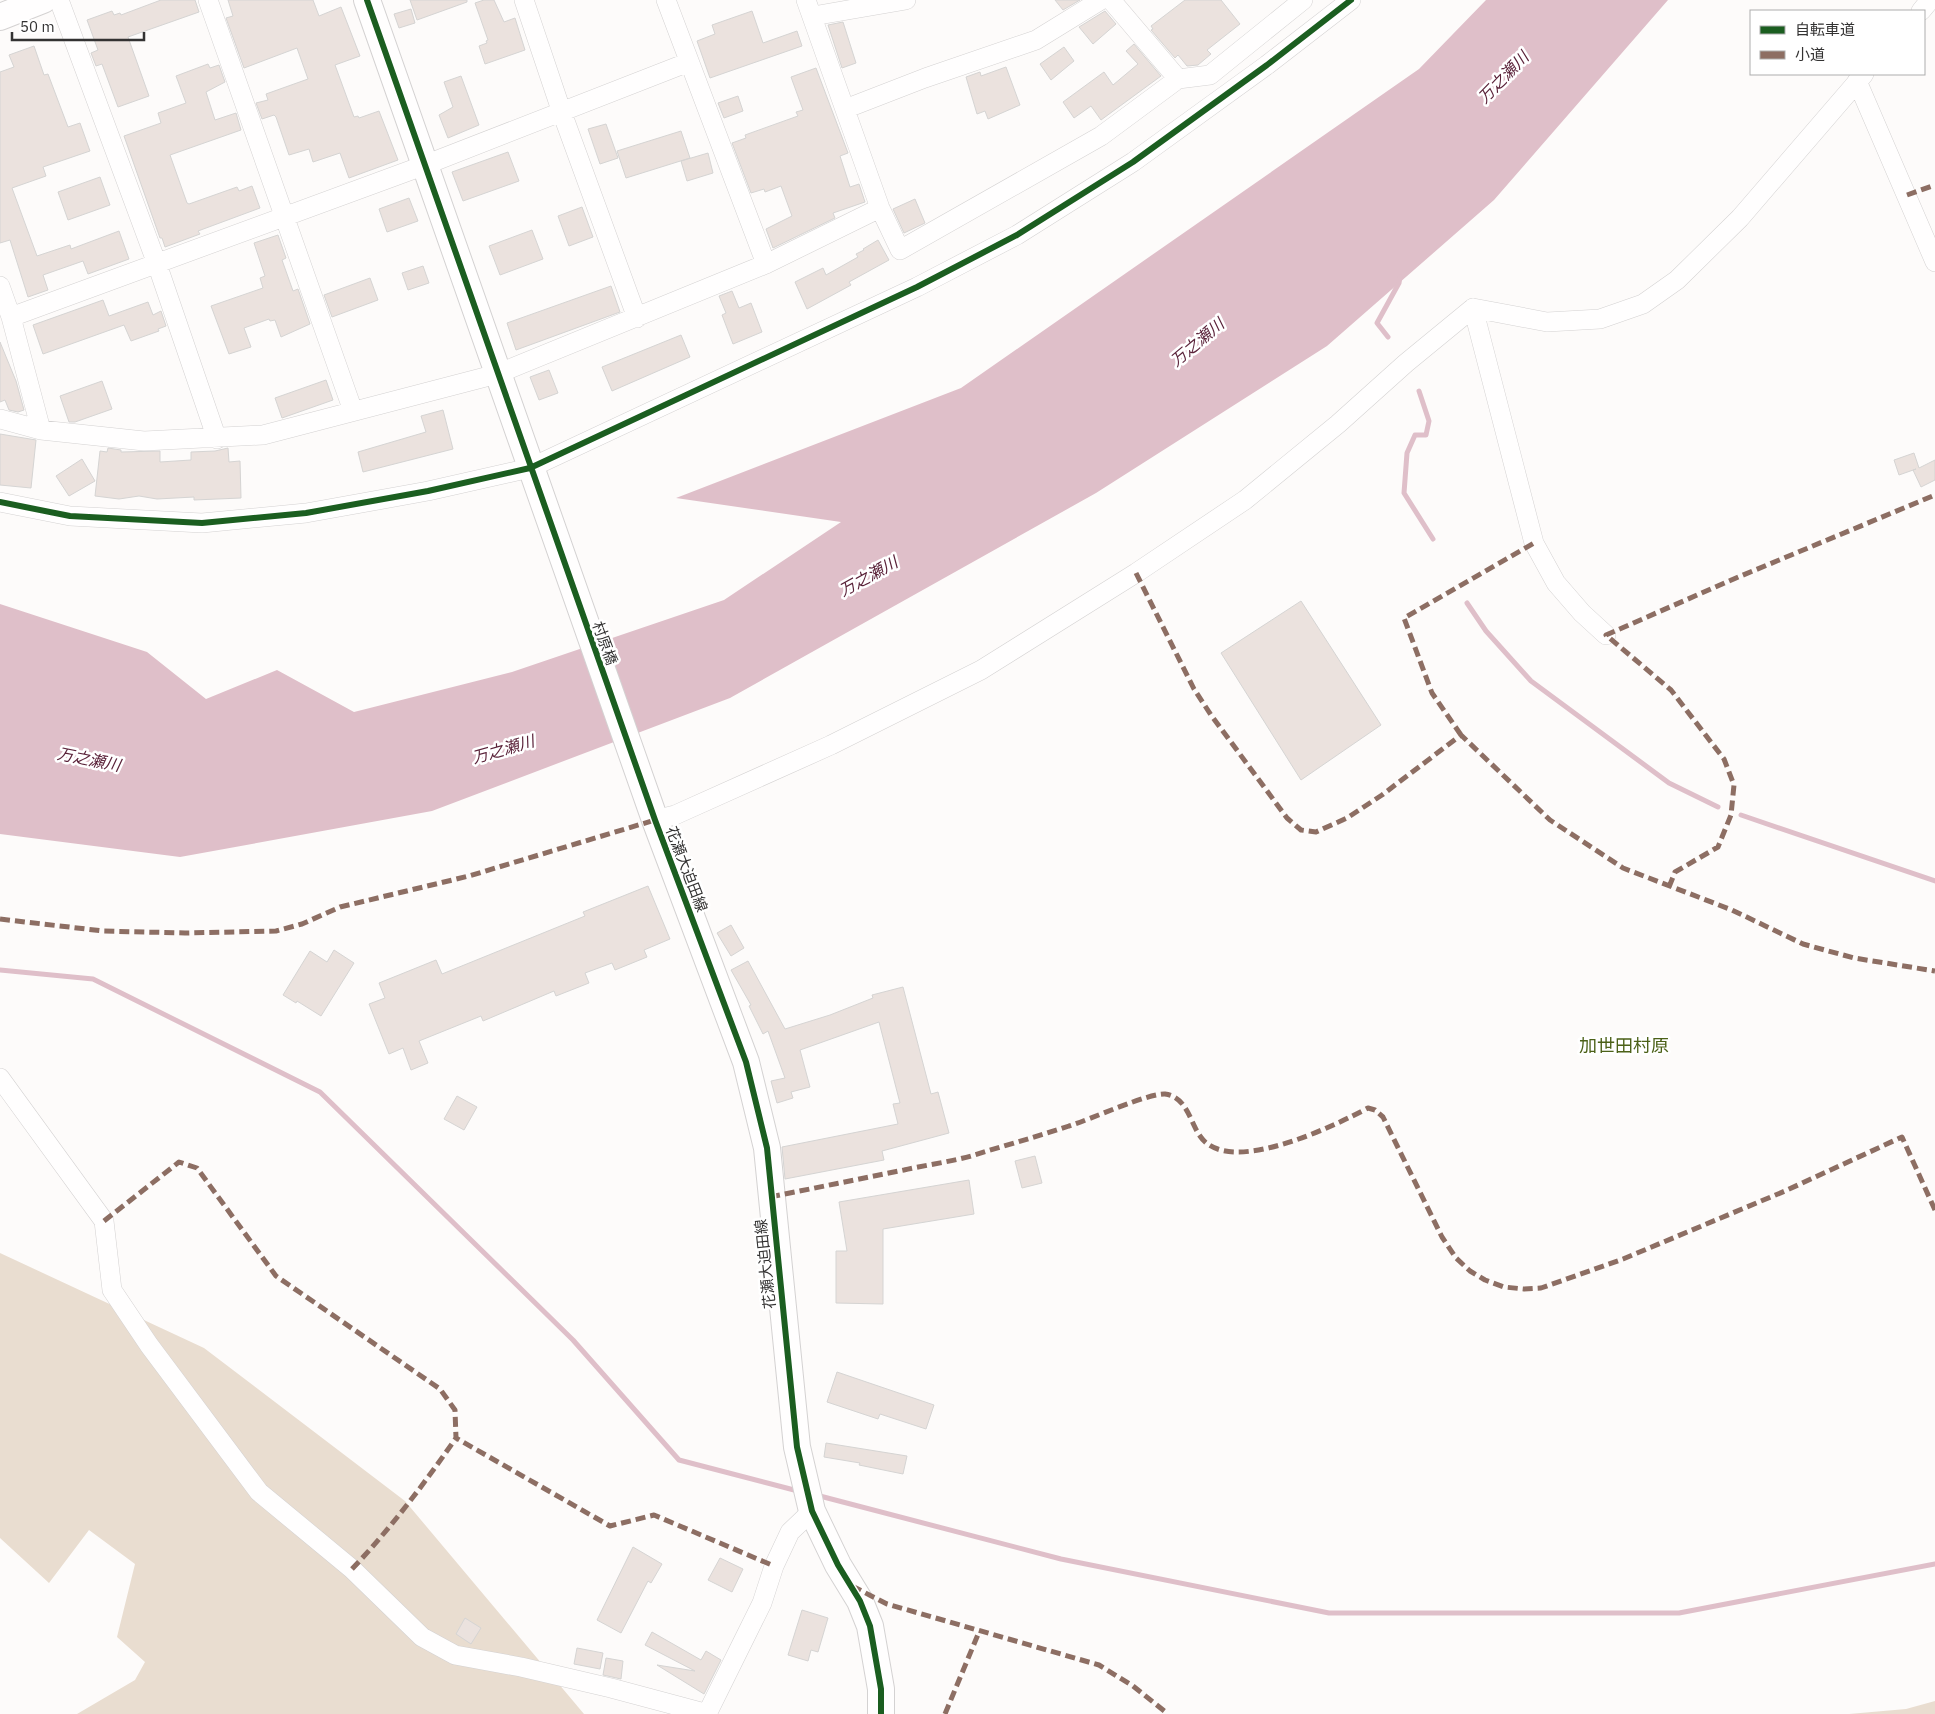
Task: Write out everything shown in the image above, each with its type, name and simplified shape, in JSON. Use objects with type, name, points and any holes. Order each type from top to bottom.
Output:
[{"type":"street","points":[[0,17],[43,0]]},
{"type":"street","points":[[60,0],[157,264],[217,439]]},
{"type":"street","points":[[208,0],[354,411]]},
{"type":"street","name":"村原橋","points":[[367,0],[653,817]]},
{"type":"street","points":[[524,0],[561,110],[637,318]]},
{"type":"street","points":[[666,0],[766,264]]},
{"type":"street","points":[[906,0],[810,8],[880,208],[900,250],[1101,136],[1178,79],[1210,75],[1303,0]]},
{"type":"street","points":[[845,109],[925,78],[1036,40],[1101,0]]},
{"type":"street","points":[[1111,0],[1178,79]]},
{"type":"street","points":[[0,502],[70,516],[202,523],[306,513],[532,475],[917,287],[1017,235],[1133,162],[1267,65],[1351,0]]},
{"type":"street","points":[[1922,10],[1930,0]]},
{"type":"street","points":[[11,317],[425,165],[561,110],[690,62]]},
{"type":"street","points":[[1473,308],[1547,322],[1600,319],[1643,304],[1677,280],[1740,218],[1860,78],[1935,262]]},
{"type":"street","points":[[0,419],[41,430],[144,441],[217,439],[263,435],[497,374],[766,264],[880,208]]},
{"type":"street","points":[[0,286],[11,317],[41,430]]},
{"type":"street","points":[[1473,308],[1530,521],[1534,543],[1556,583],[1582,613],[1606,635]]},
{"type":"street","points":[[653,817],[675,815],[831,745],[981,670],[1136,573],[1245,500],[1338,424],[1473,308]]},
{"type":"street","name":"花瀬大迫田線","points":[[653,817],[746,1062],[758,1105],[767,1148],[798,1447],[812,1511],[838,1565],[860,1601],[870,1626],[881,1689],[881,1714]]},
{"type":"street","points":[[0,1078],[104,1221],[112,1290],[149,1345],[259,1492],[352,1568],[422,1637],[455,1655],[521,1667],[708,1714],[762,1603],[774,1566],[790,1532],[812,1511]]},
{"type":"shaded area","points":[[0,1253],[204,1348],[405,1501],[584,1714],[77,1714],[135,1680],[145,1662],[117,1637],[135,1564],[89,1530],[49,1583],[0,1538]]},
{"type":"shaded area","points":[[1935,1701],[1935,1714],[1849,1714],[1906,1709]]},
{"type":"water","name":"万之瀬川","points":[[1486,0],[1668,0],[1494,200],[1327,346],[1096,493],[730,698],[432,811],[180,857],[0,834],[0,604],[147,652],[206,699],[277,670],[354,712],[512,672],[724,600],[841,522],[676,498],[961,388],[1419,69]]},
{"type":"building","points":[[161,0],[195,0],[199,12],[128,37],[149,96],[118,107],[102,64],[96,66],[91,53],[98,50],[87,20],[112,11],[114,15],[120,13],[121,15]]},
{"type":"building","points":[[228,0],[313,0],[319,16],[341,7],[360,56],[335,65],[354,117],[358,116],[359,118],[379,111],[398,160],[349,178],[340,153],[313,162],[309,149],[289,155],[276,117],[274,115],[262,119],[256,103],[268,100],[266,94],[308,79],[297,48],[244,68],[226,18],[233,16]]},
{"type":"building","points":[[410,0],[467,0],[467,2],[417,20]]},
{"type":"building","points":[[484,0],[494,0],[504,22],[515,18],[525,50],[485,64],[479,46],[487,43],[486,41],[488,40],[475,3]]},
{"type":"building","points":[[1055,0],[1080,0],[1063,10]]},
{"type":"building","points":[[1185,0],[1221,0],[1240,24],[1207,50],[1211,54],[1198,65],[1187,66],[1178,55],[1175,58],[1151,30],[1153,29],[1151,26]]},
{"type":"building","points":[[411,9],[415,23],[399,28],[394,14]]},
{"type":"building","points":[[752,11],[763,43],[797,31],[802,46],[710,78],[697,41],[715,34],[712,25]]},
{"type":"building","points":[[1105,11],[1116,24],[1093,44],[1079,27]]},
{"type":"building","points":[[843,22],[856,63],[842,68],[828,25]]},
{"type":"building","points":[[1134,44],[1161,76],[1101,120],[1091,106],[1074,118],[1063,102],[1104,72],[1113,85],[1138,64],[1126,51]]},
{"type":"building","points":[[34,46],[44,75],[48,74],[68,127],[80,123],[90,151],[43,167],[46,176],[12,188],[37,256],[70,245],[71,249],[119,231],[129,259],[88,274],[83,261],[43,275],[48,290],[28,297],[10,240],[0,243],[0,72],[14,67],[9,55]]},
{"type":"building","points":[[1064,47],[1074,61],[1051,80],[1040,64]]},
{"type":"building","points":[[208,64],[210,68],[219,65],[225,82],[206,92],[215,120],[236,113],[241,130],[170,155],[187,203],[189,204],[237,187],[239,191],[252,186],[260,208],[198,231],[200,234],[165,247],[162,238],[160,238],[124,136],[161,123],[158,113],[186,103],[176,76]]},
{"type":"building","points":[[1006,67],[1020,105],[988,119],[985,111],[977,114],[966,77],[980,72],[981,76]]},
{"type":"building","points":[[816,68],[848,153],[840,156],[850,187],[859,184],[865,202],[833,213],[835,218],[773,248],[766,229],[792,216],[781,186],[765,192],[764,189],[751,193],[732,143],[746,138],[745,135],[798,116],[796,112],[803,110],[791,77]]},
{"type":"building","points":[[461,76],[479,125],[448,138],[439,115],[453,107],[444,82]]},
{"type":"building","points":[[738,96],[743,111],[724,118],[718,103]]},
{"type":"building","points":[[606,124],[618,158],[600,164],[588,129]]},
{"type":"building","points":[[681,131],[690,158],[626,178],[617,151]]},
{"type":"building","points":[[508,152],[519,181],[463,201],[452,172]]},
{"type":"building","points":[[708,153],[713,173],[687,181],[681,161]]},
{"type":"building","points":[[100,177],[110,205],[68,220],[58,192]]},
{"type":"building","points":[[409,198],[418,221],[387,232],[379,209]]},
{"type":"building","points":[[915,199],[925,223],[904,233],[893,209]]},
{"type":"building","points":[[582,207],[593,237],[569,246],[558,216]]},
{"type":"building","points":[[532,230],[543,259],[500,275],[489,246]]},
{"type":"building","points":[[278,235],[286,258],[282,260],[293,291],[298,289],[310,324],[281,337],[275,320],[270,321],[269,319],[244,328],[251,347],[229,354],[211,306],[263,288],[260,278],[265,276],[254,243]]},
{"type":"building","points":[[878,240],[889,260],[849,282],[851,285],[807,309],[795,282],[823,268],[826,275],[858,257],[856,254]]},
{"type":"building","points":[[423,266],[429,283],[408,290],[402,273]]},
{"type":"building","points":[[370,278],[378,300],[332,317],[324,295]]},
{"type":"building","points":[[611,286],[620,312],[516,350],[507,323]]},
{"type":"building","points":[[732,291],[739,308],[751,303],[762,332],[733,344],[722,315],[726,313],[719,296]]},
{"type":"building","points":[[103,300],[109,316],[148,302],[153,315],[161,311],[166,326],[158,329],[159,331],[131,341],[124,325],[43,354],[33,325]]},
{"type":"building","points":[[681,335],[690,357],[612,391],[602,367]]},
{"type":"building","points":[[0,342],[16,381],[24,410],[18,412],[9,410],[5,400],[0,402]]},
{"type":"building","points":[[549,370],[558,393],[539,400],[530,377]]},
{"type":"building","points":[[326,380],[333,400],[282,418],[275,398]]},
{"type":"building","points":[[102,381],[112,409],[75,422],[69,422],[60,396]]},
{"type":"building","points":[[443,410],[453,449],[363,472],[358,452],[426,432],[421,416]]},
{"type":"building","points":[[0,434],[36,440],[31,488],[0,485]]},
{"type":"building","points":[[108,448],[121,450],[121,452],[160,451],[160,462],[191,460],[191,452],[215,451],[228,448],[229,462],[240,461],[241,498],[194,500],[194,497],[157,499],[139,496],[119,499],[95,496],[100,451],[107,452]]},
{"type":"building","points":[[1914,453],[1919,468],[1935,460],[1935,480],[1921,487],[1913,470],[1899,475],[1894,460]]},
{"type":"building","points":[[82,459],[95,481],[69,496],[56,476]]},
{"type":"building","points":[[1301,601],[1381,725],[1301,780],[1221,653]]},
{"type":"building","points":[[648,886],[670,939],[644,950],[647,957],[615,970],[612,963],[585,973],[589,983],[556,996],[554,991],[483,1021],[481,1016],[419,1041],[428,1063],[411,1070],[403,1048],[389,1054],[369,1004],[385,998],[379,983],[436,960],[442,974],[585,916],[583,912]]},
{"type":"building","points":[[731,925],[744,948],[731,956],[717,933]]},
{"type":"building","points":[[334,950],[354,963],[321,1016],[297,1001],[296,1003],[283,995],[310,951],[327,962]]},
{"type":"building","points":[[748,961],[785,1029],[830,1015],[873,998],[872,995],[903,987],[931,1094],[938,1092],[949,1133],[882,1151],[884,1160],[785,1179],[782,1147],[898,1124],[893,1104],[900,1103],[879,1022],[800,1050],[810,1087],[791,1092],[793,1098],[777,1103],[771,1081],[785,1078],[768,1031],[763,1034],[749,1006],[751,1005],[731,970]]},
{"type":"building","points":[[457,1096],[477,1107],[464,1130],[444,1119]]},
{"type":"building","points":[[1035,1156],[1042,1183],[1022,1188],[1015,1161]]},
{"type":"building","points":[[969,1180],[974,1214],[883,1229],[883,1304],[836,1303],[836,1251],[847,1251],[839,1202]]},
{"type":"building","points":[[837,1372],[934,1405],[926,1429],[880,1414],[878,1419],[827,1402]]},
{"type":"building","points":[[826,1443],[907,1456],[903,1474],[859,1465],[860,1463],[824,1457]]},
{"type":"building","points":[[633,1547],[662,1564],[651,1583],[648,1581],[621,1633],[597,1620]]},
{"type":"building","points":[[720,1558],[743,1569],[732,1592],[708,1580]]},
{"type":"building","points":[[802,1610],[828,1618],[818,1652],[811,1650],[808,1661],[788,1655]]},
{"type":"building","points":[[465,1618],[481,1628],[471,1644],[456,1634]]},
{"type":"building","points":[[652,1632],[701,1660],[706,1651],[721,1660],[704,1694],[657,1665],[695,1671],[645,1645]]},
{"type":"building","points":[[577,1648],[603,1653],[600,1669],[574,1664]]},
{"type":"building","points":[[606,1658],[623,1661],[621,1679],[603,1675]]},
{"type":"waterway","points":[[1388,337],[1377,323],[1399,283],[1400,277]]},
{"type":"waterway","points":[[1419,391],[1429,421],[1426,435],[1415,435],[1407,453],[1404,493],[1433,539]]},
{"type":"waterway","points":[[1467,603],[1486,631],[1531,681],[1669,783],[1718,807]]},
{"type":"waterway","points":[[1741,815],[1935,881]]},
{"type":"waterway","points":[[0,970],[93,979],[320,1092],[573,1340],[679,1460],[798,1491]]},
{"type":"waterway","points":[[816,1495],[1061,1559],[1329,1613],[1679,1613],[1935,1564]]},
{"type":"marked path","points":[[1907,195],[1935,185]]},
{"type":"marked path","points":[[1669,887],[1675,872],[1718,847],[1731,815],[1734,785],[1724,759],[1671,690],[1606,635],[1736,578],[1935,495]]},
{"type":"marked path","points":[[1461,735],[1432,693],[1404,618],[1534,543]]},
{"type":"marked path","points":[[1136,573],[1194,689],[1287,818],[1301,830],[1316,832],[1347,818],[1382,795],[1461,735],[1550,820],[1623,868],[1732,910],[1803,944],[1854,958],[1935,971]]},
{"type":"marked path","points":[[0,919],[103,931],[185,933],[276,931],[302,924],[340,907],[469,876],[655,820]]},
{"type":"marked path","points":[[770,1197],[971,1156],[1069,1126],[1146,1098],[1165,1094],[1172,1096],[1183,1105],[1200,1136],[1214,1148],[1233,1152],[1256,1150],[1282,1144],[1331,1126],[1368,1108],[1375,1110],[1383,1117],[1442,1237],[1456,1258],[1470,1271],[1485,1280],[1504,1287],[1541,1288],[1623,1259],[1785,1191],[1902,1137],[1935,1210]]},
{"type":"marked path","points":[[104,1221],[179,1162],[197,1168],[276,1276],[440,1389],[455,1410],[456,1438],[610,1526],[654,1515],[774,1566]]},
{"type":"marked path","points":[[352,1569],[407,1505],[456,1438]]},
{"type":"marked path","points":[[852,1586],[887,1604],[1099,1665],[1133,1686],[1168,1714]]},
{"type":"marked path","points":[[945,1714],[979,1632]]},
{"type":"cycle path","points":[[367,0],[655,820],[746,1062],[767,1148],[797,1447],[812,1511],[838,1565],[860,1601],[870,1626],[881,1689],[881,1714]]},
{"type":"cycle path","points":[[0,502],[70,516],[202,523],[306,513],[428,491],[530,468],[917,287],[1017,235],[1133,162],[1267,65],[1351,0]]},
{"type":"district","name":"加世田村原","points":[[1624,1045]]}]
